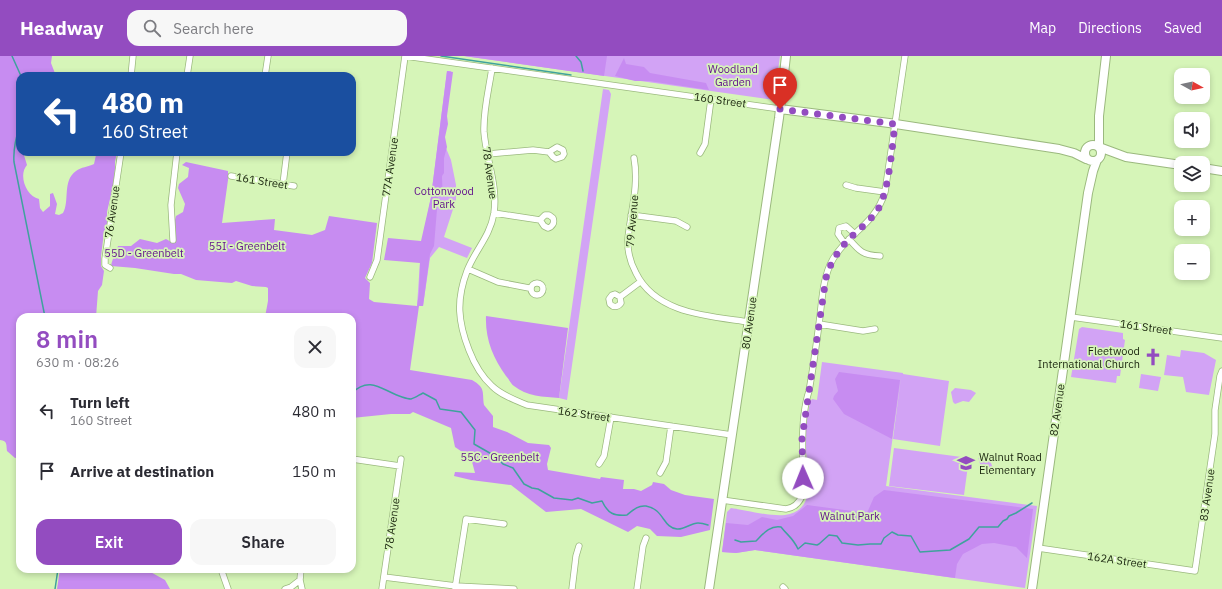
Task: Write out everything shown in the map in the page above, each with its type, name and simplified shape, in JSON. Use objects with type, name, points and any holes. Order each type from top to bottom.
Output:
[{"type":"street","points":[[131,72],[133,56]]},
{"type":"street","points":[[188,72],[190,56]]},
{"type":"street","points":[[266,72],[268,56]]},
{"type":"street","name":"160 Street","points":[[405,56],[895,124],[1059,149],[1074,153],[1086,159]]},
{"type":"street","name":"77A Avenue","points":[[370,277],[377,260],[405,56]]},
{"type":"street","name":"80 Avenue","points":[[710,589],[780,109],[786,56]]},
{"type":"street","points":[[722,500],[781,509],[789,508],[795,505],[802,497],[802,439],[824,287],[828,270],[833,260],[847,241],[864,226],[877,211],[885,192],[906,56]]},
{"type":"street","points":[[1097,160],[1101,155],[1099,147],[1099,116],[1106,56]]},
{"type":"street","name":"78 Avenue","points":[[466,342],[462,331],[459,309],[462,290],[468,269],[485,240],[494,213],[494,194],[484,123],[492,68]]},
{"type":"street","points":[[700,152],[705,144],[711,99]]},
{"type":"street","points":[[1099,116],[1093,135],[1084,154],[1086,159],[1091,161],[1126,157]]},
{"type":"street","points":[[1087,147],[1092,145],[1126,157],[1174,164]]},
{"type":"street","name":"160 Street","points":[[1059,149],[1087,147]]},
{"type":"street","points":[[488,154],[533,150],[550,152]]},
{"type":"street","name":"76 Avenue","points":[[110,268],[106,265],[105,259],[120,156]]},
{"type":"street","points":[[173,240],[171,205],[177,156]]},
{"type":"street","points":[[283,184],[286,156]]},
{"type":"street","name":"79 Avenue","points":[[634,158],[636,176],[628,248],[630,261],[640,282]]},
{"type":"street","name":"82 Avenue","points":[[1086,159],[1090,184]]},
{"type":"street","name":"82 Avenue","points":[[1032,589],[1090,184],[1097,160]]},
{"type":"street","points":[[1210,169],[1222,171]]},
{"type":"street","name":"161 Street","points":[[230,176],[294,186]]},
{"type":"street","points":[[846,184],[856,188],[885,192]]},
{"type":"street","points":[[494,213],[540,220]]},
{"type":"street","points":[[631,214],[676,222],[687,227]]},
{"type":"street","points":[[855,234],[846,226],[839,228],[838,234],[864,254],[880,256]]},
{"type":"street","points":[[468,269],[498,282],[529,288]]},
{"type":"street","points":[[620,297],[640,282],[660,299],[677,308],[698,314],[749,322]]},
{"type":"street","name":"161 Street","points":[[1071,316],[1222,338]]},
{"type":"street","points":[[819,324],[864,331],[875,329]]},
{"type":"street","name":"162 Street","points":[[466,342],[471,356],[485,379],[492,386],[518,401],[534,406],[732,435]]},
{"type":"street","name":"83 Avenue","points":[[1195,571],[1215,434],[1216,403],[1222,371]]},
{"type":"street","points":[[599,464],[604,456],[611,417]]},
{"type":"street","points":[[660,473],[666,462],[671,426]]},
{"type":"street","name":"78 Avenue","points":[[382,589],[401,459]]},
{"type":"street","points":[[356,460],[400,466]]},
{"type":"street","points":[[456,587],[466,519],[504,524]]},
{"type":"street","points":[[637,589],[643,546],[646,538]]},
{"type":"street","points":[[572,589],[578,546]]},
{"type":"street","name":"162A Street","points":[[1038,548],[1195,571]]},
{"type":"street","points":[[222,573],[228,589]]},
{"type":"street","points":[[301,573],[300,580],[302,589]]},
{"type":"street","points":[[384,577],[456,587],[514,589]]},
{"type":"street","points":[[285,589],[291,587],[300,580]]},
{"type":"green space","points":[[0,56],[52,56],[51,63],[54,72],[16,72],[16,156],[24,156],[27,165],[24,169],[23,179],[30,194],[39,199],[40,208],[43,212],[50,206],[50,194],[53,193],[57,204],[55,214],[59,215],[63,213],[65,208],[69,180],[72,175],[78,170],[94,164],[96,156],[116,156],[113,186],[107,212],[107,225],[104,232],[101,256],[101,266],[104,271],[102,285],[98,291],[96,313],[16,313],[16,458],[7,451],[5,442],[0,440]]},
{"type":"green space","name":"Woodland Garden","points":[[464,56],[780,56],[774,100]]},
{"type":"green space","points":[[464,56],[607,56],[604,76]]},
{"type":"green space","points":[[624,58],[626,64],[644,67],[650,73],[706,83],[709,90],[649,81],[635,81],[615,76]]},
{"type":"green space","name":"Cottonwood Park","points":[[447,71],[451,71],[443,141],[451,160],[456,185],[456,200],[444,237],[472,248],[467,258],[439,247],[430,258],[423,306],[417,306],[421,247],[431,197]]},
{"type":"green space","points":[[447,71],[453,72],[447,116],[448,124],[445,137],[447,147],[444,158],[444,173],[442,176],[441,192],[438,197],[434,246],[430,254],[423,306],[419,306],[410,370],[472,380],[480,385],[484,405],[493,416],[493,427],[507,432],[528,443],[549,445],[551,448],[547,464],[548,470],[600,479],[601,477],[624,480],[623,489],[634,489],[641,491],[652,485],[653,482],[664,484],[671,490],[685,495],[714,499],[710,530],[681,537],[657,536],[650,529],[637,526],[628,532],[581,509],[546,512],[511,485],[471,480],[454,476],[455,472],[475,473],[471,458],[455,447],[451,428],[413,412],[410,414],[391,414],[356,418],[356,313],[266,313],[268,301],[268,288],[266,287],[252,286],[236,281],[232,283],[196,280],[181,274],[111,266],[118,246],[131,246],[140,239],[157,243],[166,239],[173,243],[176,241],[175,220],[176,216],[183,212],[185,204],[178,188],[179,184],[188,177],[189,168],[182,165],[186,162],[228,171],[222,223],[275,219],[274,230],[312,235],[325,230],[329,216],[377,223],[372,263],[365,278],[370,283],[369,299],[374,302],[417,306],[420,263],[384,260],[388,238],[421,241],[431,197]]},
{"type":"green space","points":[[603,89],[609,90],[611,94],[567,400],[559,398]]},
{"type":"green space","points":[[486,316],[568,328],[559,398],[530,394],[512,384],[501,369],[491,348],[488,340]]},
{"type":"green space","points":[[1082,327],[1123,333],[1123,339],[1125,340],[1120,376],[1117,376],[1116,383],[1071,377],[1079,329]]},
{"type":"green space","points":[[1181,350],[1204,353],[1216,360],[1209,395],[1186,392],[1183,377],[1164,375],[1167,355],[1180,357]]},
{"type":"green space","name":"Walnut Park","points":[[822,362],[949,381],[940,446],[893,439],[901,377],[886,486],[1037,506],[1025,588],[755,550],[736,553],[722,552],[727,512],[731,508],[766,514],[785,515],[796,511],[803,505],[807,496],[809,485],[805,442],[806,427],[810,402],[812,399],[817,400]]},
{"type":"green space","points":[[839,372],[900,380],[892,439],[844,414],[833,399],[838,391],[835,379]]},
{"type":"green space","points":[[1141,374],[1161,377],[1158,391],[1139,388]]},
{"type":"green space","points":[[955,388],[971,390],[976,393],[969,402],[963,401],[955,404],[953,402],[951,392]]},
{"type":"green space","points":[[894,448],[969,458],[964,495],[889,486]]},
{"type":"green space","points":[[988,455],[994,471],[984,475],[978,458]]},
{"type":"green space","points":[[884,490],[1033,509],[1027,558],[1016,547],[994,543],[982,544],[963,554],[957,564],[955,578],[755,550],[736,553],[722,552],[726,523],[748,525],[762,517],[777,520],[793,516],[807,505],[867,513],[874,497]]},
{"type":"green space","points":[[59,573],[152,573],[165,580],[170,589],[57,589]]},
{"type":"waterway","points":[[12,56],[19,72]]},
{"type":"waterway","points":[[441,56],[571,75]]},
{"type":"waterway","points":[[576,56],[581,62],[583,71]]},
{"type":"waterway","points":[[16,138],[14,162],[44,313]]},
{"type":"waterway","points":[[356,390],[365,385],[377,386],[409,399],[423,393],[436,400],[440,409],[461,412],[475,430],[474,444],[495,456],[503,464],[513,468],[524,484],[538,489],[554,498],[572,500],[578,498],[592,503],[602,501],[609,511],[618,515],[627,515],[638,507],[646,506],[652,508],[660,514],[672,528],[677,529],[695,523],[708,525]]},
{"type":"waterway","points":[[735,540],[741,542],[756,541],[773,527],[781,527],[798,549],[805,543],[817,545],[829,535],[837,536],[842,543],[858,545],[881,544],[884,538],[892,532],[898,535],[911,536],[920,552],[950,550],[969,539],[979,527],[998,527],[1009,516],[1032,503]]},
{"type":"waterway","points":[[55,589],[57,573]]},
{"type":"place","name":"Fleetwood International Church","points":[[1153,357]]},
{"type":"place","name":"Walnut Road Elementary","points":[[966,463]]},
{"type":"route","points":[[780,109],[895,124],[885,192],[880,205],[873,216],[839,251],[828,270],[807,398],[802,439],[803,478]]},
{"type":"park label","name":"55I - Greenbelt","points":[[247,246]]},
{"type":"park label","name":"55D - Greenbelt","points":[[144,253]]},
{"type":"park label","name":"55C - Greenbelt","points":[[500,457]]}]
